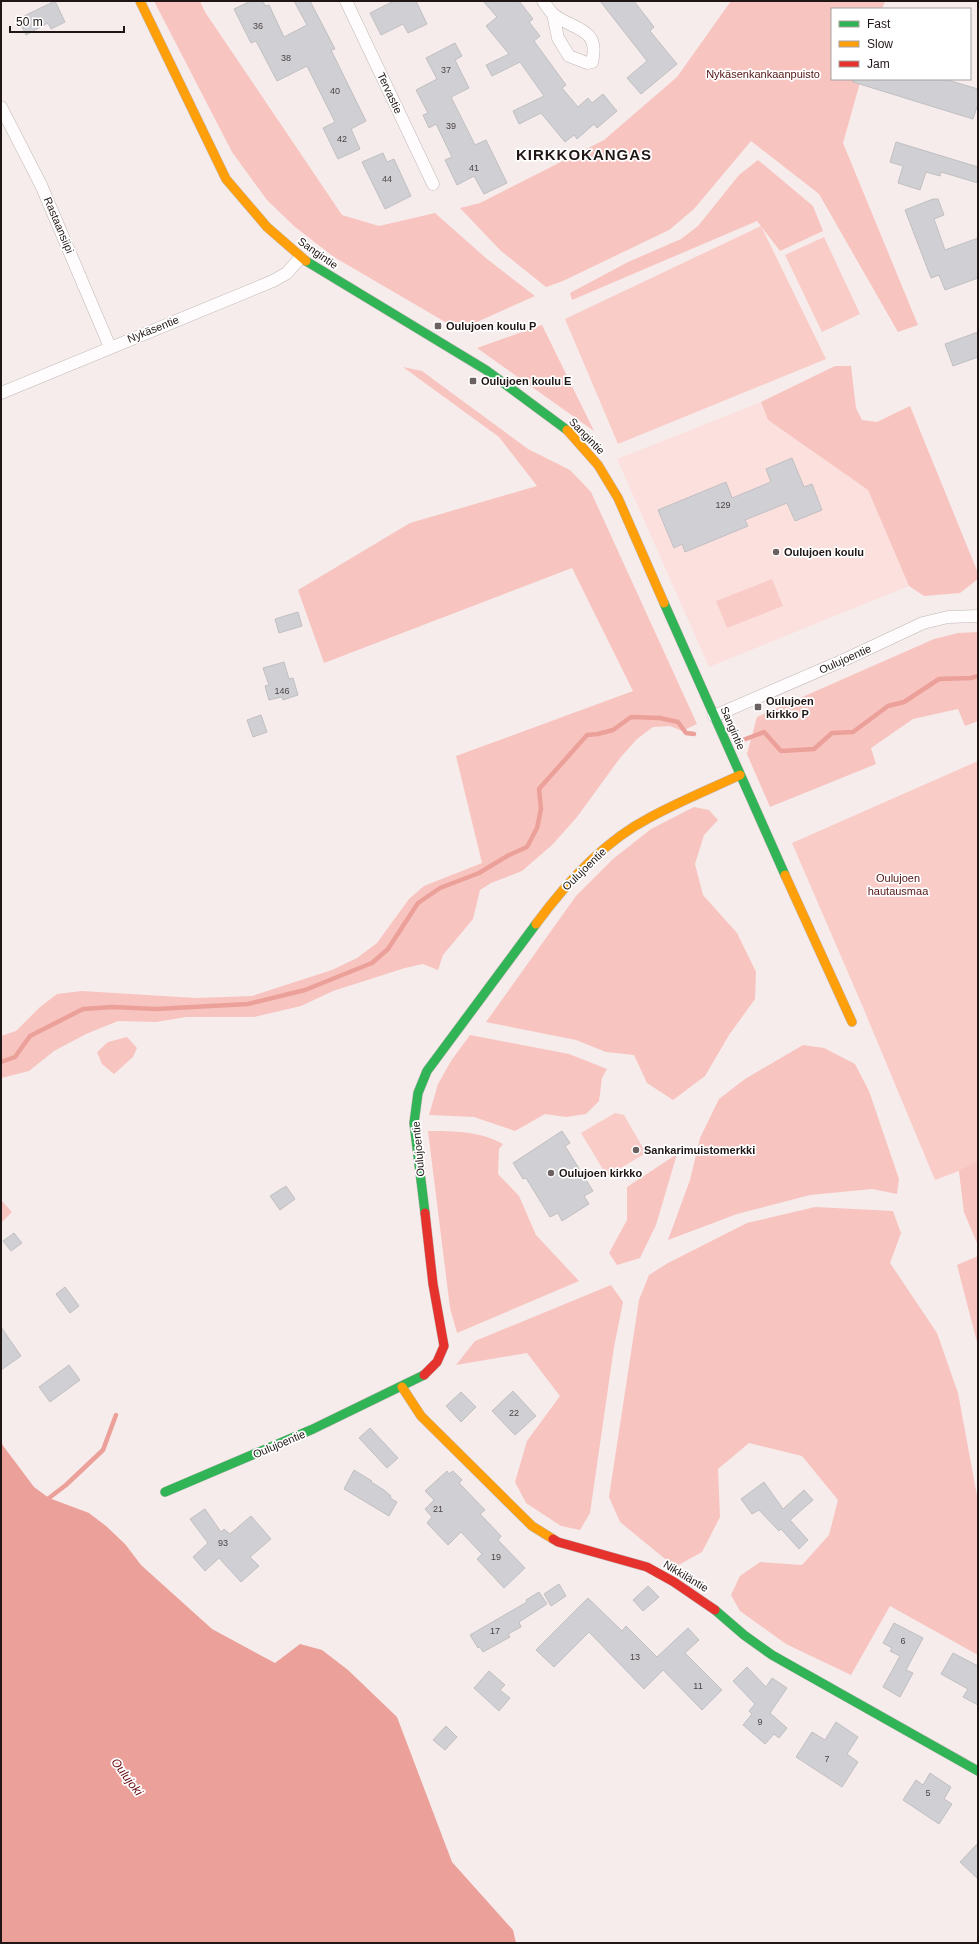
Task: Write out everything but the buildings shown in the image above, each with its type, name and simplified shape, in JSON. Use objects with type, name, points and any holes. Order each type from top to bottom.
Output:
[{"type":"street","name":"Sangintie","points":[[140,1],[226,179],[267,227],[300,258],[486,370],[567,430],[598,464],[618,498],[740,775],[852,1022]]},
{"type":"street","points":[[543,1],[553,14]]},
{"type":"street","name":"Tervastie","points":[[348,2],[433,184]]},
{"type":"street","name":"Rastaansiipi","points":[[1,107],[41,185],[110,347]]},
{"type":"street","name":"Nykäsentie","points":[[1,393],[273,281],[287,273],[300,258]]},
{"type":"street","name":"Oulujoentie","points":[[714,716],[844,660],[923,623],[948,617],[978,616]]},
{"type":"street","name":"Oulujoentie","points":[[165,1492],[313,1429],[402,1387],[423,1376],[437,1362],[444,1346],[433,1284],[414,1123],[418,1093],[427,1071],[548,907],[583,868],[621,835],[648,818],[740,775]]},
{"type":"street","name":"Nikkiläntie","points":[[402,1387],[421,1416],[532,1526],[558,1542],[647,1568],[674,1582],[706,1602],[744,1635],[772,1655],[978,1772]]},
{"type":"shaded area","name":"Oulujoen koulu","points":[[761,402],[768,420],[868,490],[909,586],[709,667],[617,459]]},
{"type":"green space","points":[[154,1],[200,1],[205,12],[342,215],[379,226],[435,213],[487,259],[535,296],[459,330],[334,257],[295,227],[267,200],[232,152]]},
{"type":"green space","name":"Nykäsenkankaanpuisto","points":[[731,1],[885,1],[882,8],[831,8],[831,80],[861,80],[843,143],[918,325],[898,332],[819,194],[751,141],[694,209],[669,230],[563,281],[546,287],[501,251],[460,208],[480,203],[604,140],[677,77]]},
{"type":"green space","points":[[758,160],[813,206],[823,231],[780,251],[757,221],[572,300],[570,293],[628,262],[681,239],[698,226],[739,175]]},
{"type":"green space","points":[[761,226],[826,359],[618,444],[565,319]]},
{"type":"green space","points":[[824,237],[860,314],[822,332],[785,255]]},
{"type":"green space","points":[[542,325],[594,431],[477,348]]},
{"type":"green space","points":[[835,366],[851,366],[856,408],[862,420],[877,422],[910,406],[978,573],[978,579],[960,593],[924,596],[909,586],[868,490],[768,420],[761,402]]},
{"type":"green space","points":[[403,367],[422,371],[528,449],[570,470],[591,492],[697,724],[682,731],[670,726],[653,727],[637,739],[620,758],[577,817],[552,845],[522,871],[491,883],[480,890],[473,919],[443,955],[438,970],[423,964],[405,968],[333,991],[301,1006],[254,1017],[186,1017],[156,1022],[118,1021],[86,1034],[54,1051],[29,1071],[1,1078],[1,1036],[16,1031],[40,1007],[57,994],[82,991],[196,998],[252,996],[332,970],[357,958],[377,943],[409,899],[424,886],[482,863],[456,756],[633,691],[572,568],[324,663],[298,590],[410,523],[537,486],[499,437]]},
{"type":"green space","points":[[772,579],[783,606],[727,628],[716,601]]},
{"type":"green space","points":[[978,632],[978,721],[965,726],[958,709],[913,719],[871,748],[876,764],[770,807],[747,754],[757,717],[934,639],[958,633]]},
{"type":"green space","name":"Oulujoen hautausmaa","points":[[978,761],[978,1245],[964,1212],[959,1171],[935,1180],[792,843]]},
{"type":"green space","points":[[694,807],[709,810],[718,820],[704,835],[695,864],[703,895],[737,933],[756,972],[755,999],[729,1035],[705,1076],[673,1100],[647,1083],[634,1055],[606,1052],[576,1040],[486,1022],[576,896],[613,859],[651,829]]},
{"type":"green space","points":[[470,1035],[569,1054],[607,1069],[602,1078],[599,1101],[586,1114],[566,1117],[545,1114],[515,1131],[474,1117],[429,1115],[438,1084],[451,1061]]},
{"type":"green space","points":[[127,1037],[137,1048],[133,1057],[114,1074],[102,1064],[97,1052],[108,1042]]},
{"type":"green space","points":[[803,1045],[824,1048],[855,1064],[869,1091],[899,1179],[897,1194],[872,1189],[810,1195],[737,1214],[668,1240],[690,1180],[700,1138],[719,1099],[745,1079]]},
{"type":"green space","points":[[615,1113],[624,1115],[646,1153],[607,1176],[581,1133]]},
{"type":"green space","points":[[428,1131],[476,1134],[485,1136],[503,1144],[499,1149],[498,1174],[519,1196],[536,1235],[579,1281],[457,1333],[450,1308]]},
{"type":"green space","points":[[677,1154],[656,1225],[640,1258],[617,1265],[609,1253],[627,1220],[627,1187]]},
{"type":"green space","points":[[978,1162],[978,1245],[964,1212],[959,1170]]},
{"type":"green space","points":[[1,1200],[12,1212],[1,1223]]},
{"type":"green space","points":[[815,1207],[893,1211],[901,1233],[890,1263],[937,1333],[958,1393],[978,1501],[978,1655],[890,1606],[851,1675],[786,1644],[740,1611],[731,1595],[740,1576],[760,1562],[802,1565],[829,1535],[838,1500],[802,1456],[749,1443],[718,1469],[720,1517],[702,1552],[675,1567],[620,1522],[609,1497],[639,1300],[649,1275],[668,1263],[747,1223]]},
{"type":"green space","points":[[978,1256],[978,1346],[957,1265]]},
{"type":"green space","points":[[611,1285],[623,1302],[614,1347],[590,1513],[580,1530],[561,1526],[526,1503],[515,1482],[527,1441],[560,1396],[527,1353],[456,1365],[475,1341]]},
{"type":"water","name":"Oulujoki","points":[[1,1443],[34,1487],[49,1498],[89,1513],[106,1526],[125,1544],[141,1565],[212,1629],[275,1663],[300,1644],[322,1650],[348,1670],[397,1717],[452,1862],[513,1930],[516,1943],[1,1943]]},
{"type":"waterway","points":[[743,740],[764,732],[781,751],[814,749],[832,733],[853,732],[888,706],[904,702],[939,679],[971,678],[978,676]]},
{"type":"waterway","points":[[1,1062],[15,1057],[30,1036],[83,1009],[113,1007],[156,1009],[248,1004],[305,990],[372,963],[388,949],[418,903],[440,888],[479,873],[509,855],[527,847],[537,828],[541,809],[539,789],[587,735],[613,730],[631,717],[660,718],[678,722],[686,733],[694,734]]},
{"type":"waterway","points":[[49,1498],[66,1485],[103,1450],[116,1415]]},
{"type":"traffic: fast","points":[[306,261],[486,370],[567,430]]},
{"type":"traffic: fast","points":[[664,603],[785,875]]},
{"type":"traffic: fast","points":[[425,1213],[414,1123],[418,1093],[427,1071],[536,924]]},
{"type":"traffic: fast","points":[[165,1492],[313,1429],[424,1375]]},
{"type":"traffic: fast","points":[[715,1610],[744,1635],[772,1655],[978,1771]]},
{"type":"traffic: slow","points":[[140,1],[226,179],[267,227],[306,261]]},
{"type":"traffic: slow","points":[[567,430],[598,465],[618,498],[664,603]]},
{"type":"traffic: slow","points":[[536,924],[586,865],[616,839],[660,812],[740,775]]},
{"type":"traffic: slow","points":[[785,875],[852,1022]]},
{"type":"traffic: slow","points":[[402,1387],[421,1416],[532,1526],[553,1539]]},
{"type":"traffic: jam","points":[[424,1375],[437,1362],[444,1346],[433,1284],[425,1213]]},
{"type":"traffic: jam","points":[[553,1539],[558,1542],[647,1567],[674,1582],[715,1610]]},
{"type":"place","name":"Oulujoen koulu P","points":[[438,326]]},
{"type":"place","name":"Oulujoen koulu E","points":[[473,381]]},
{"type":"place","name":"Oulujoen koulu","points":[[776,552]]},
{"type":"place","name":"Oulujoen kirkko P","points":[[758,707]]},
{"type":"place","name":"Sankarimuistomerkki","points":[[636,1150]]},
{"type":"place","name":"Oulujoen kirkko","points":[[551,1173]]},
{"type":"district","name":"KIRKKOKANGAS","points":[[584,155]]}]
